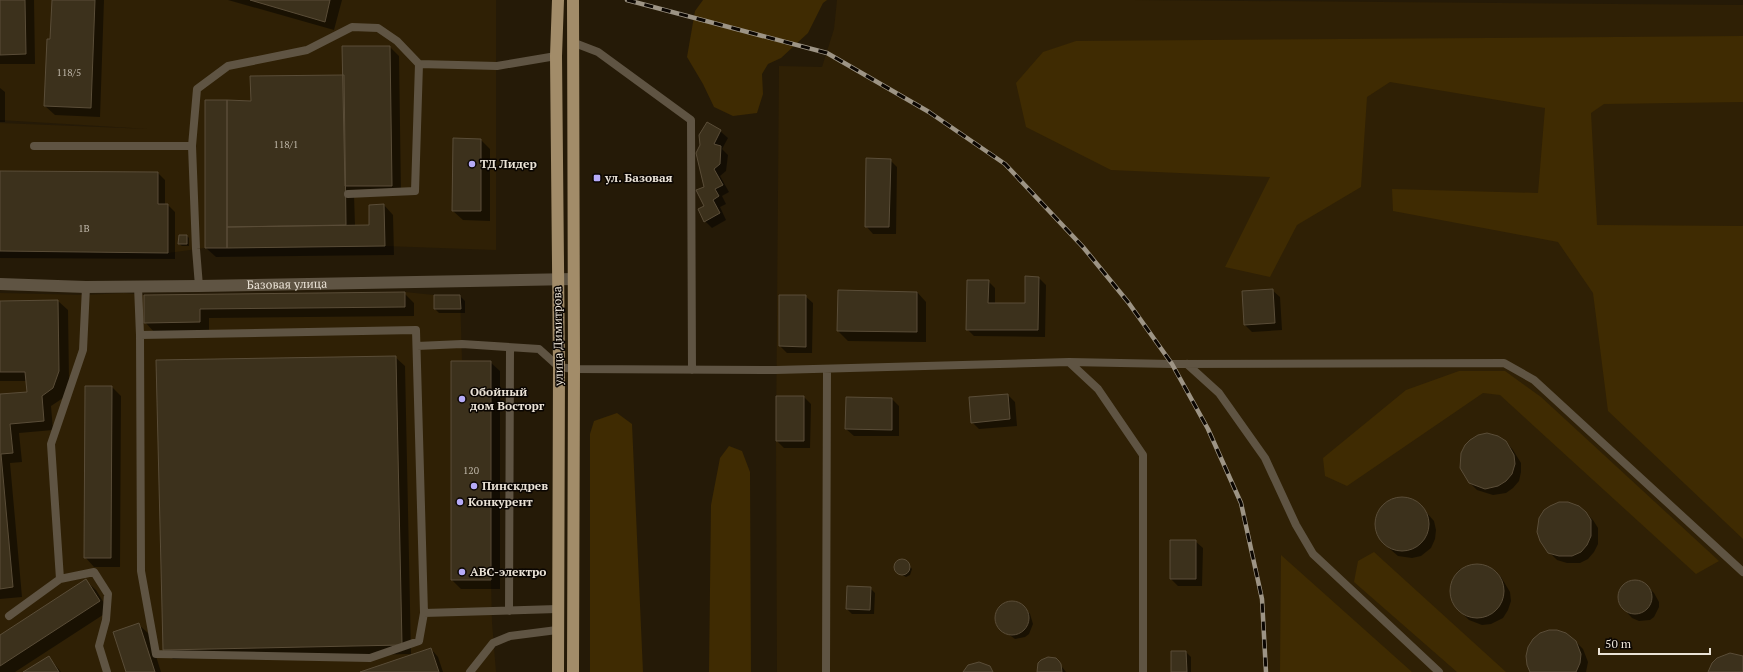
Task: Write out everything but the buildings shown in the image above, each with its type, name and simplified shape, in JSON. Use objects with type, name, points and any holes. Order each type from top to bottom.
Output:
[{"type":"main road","name":"улица Димитрова","points":[[558,0],[556,56],[559,367],[557,609],[558,672]]},
{"type":"main road","name":"улица Димитрова","points":[[573,0],[573,672]]},
{"type":"street","name":"Базовая улица","points":[[0,284],[86,287],[573,279]]},
{"type":"lane","points":[[199,286],[192,146],[197,89],[228,66],[306,50],[352,27],[378,28],[397,41],[419,64],[497,66],[556,56]]},
{"type":"lane","points":[[572,42],[598,52],[691,120],[692,370]]},
{"type":"lane","points":[[348,194],[416,191],[419,64]]},
{"type":"lane","points":[[34,146],[192,146]]},
{"type":"lane","points":[[138,286],[140,335],[141,571],[156,654],[370,658],[419,641],[424,613],[418,346],[416,330],[140,335]]},
{"type":"lane","points":[[60,579],[51,444],[83,350],[86,287]]},
{"type":"lane","points":[[418,346],[462,344],[539,349],[559,367],[574,369],[827,369],[1069,362],[1187,364],[1504,363],[1534,380],[1743,572]]},
{"type":"lane","points":[[509,611],[510,348]]},
{"type":"lane","points":[[1069,362],[1098,389],[1143,455],[1143,672]]},
{"type":"lane","points":[[1187,364],[1219,393],[1265,458],[1296,525],[1313,554],[1439,672]]},
{"type":"lane","points":[[826,672],[827,369]]},
{"type":"lane","points":[[9,616],[60,579],[94,572],[108,594],[106,620],[99,646],[107,672]]},
{"type":"lane","points":[[424,613],[557,609]]},
{"type":"lane","points":[[470,672],[493,643],[510,636],[558,630]]},
{"type":"shaded area","points":[[0,0],[496,0],[496,250],[385,246],[205,248],[168,253],[0,251],[0,123],[149,129],[0,120]]},
{"type":"shaded area","points":[[703,0],[827,0],[823,3],[808,33],[781,58],[768,64],[762,74],[763,94],[757,113],[733,116],[714,107],[703,84],[687,57],[695,11]]},
{"type":"shaded area","points":[[837,0],[1135,0],[1743,5],[1743,672],[777,672],[776,441],[779,66],[822,67],[834,29]]},
{"type":"shaded area","points":[[1743,36],[1743,102],[1604,104],[1591,113],[1597,225],[1743,226],[1743,539],[1608,411],[1593,293],[1558,242],[1393,211],[1392,189],[1538,193],[1545,108],[1390,82],[1367,97],[1361,187],[1297,225],[1270,277],[1225,267],[1270,177],[1111,170],[1026,127],[1016,83],[1043,52],[1076,41]]},
{"type":"shaded area","points":[[405,292],[434,295],[460,295],[462,360],[491,361],[491,580],[492,622],[496,672],[0,672],[0,293],[85,295],[124,293],[144,295]]},
{"type":"shaded area","points":[[1459,371],[1505,371],[1541,397],[1719,561],[1696,574],[1500,395],[1483,393],[1347,486],[1325,476],[1323,458],[1406,390]]},
{"type":"shaded area","points":[[617,413],[632,424],[643,672],[590,672],[590,434],[594,421]]},
{"type":"shaded area","points":[[729,446],[742,451],[750,472],[751,672],[709,672],[711,505],[720,458]]},
{"type":"shaded area","points":[[1374,552],[1506,672],[1457,672],[1354,582],[1358,561]]},
{"type":"shaded area","points":[[1281,555],[1412,672],[1280,672]]},
{"type":"railway","points":[[627,0],[827,53],[929,112],[1005,164],[1083,247],[1128,302],[1172,364],[1208,429],[1241,503],[1262,599],[1266,672]]},
{"type":"place","name":"ТД Лидер","points":[[472,164]]},
{"type":"place","name":"ул. Базовая","points":[[597,178]]},
{"type":"place","name":"Обойный дом Восторг","points":[[462,399]]},
{"type":"place","name":"Пинскдрев","points":[[474,486]]},
{"type":"place","name":"Конкурент","points":[[460,502]]},
{"type":"place","name":"АВС-электро","points":[[462,572]]}]
